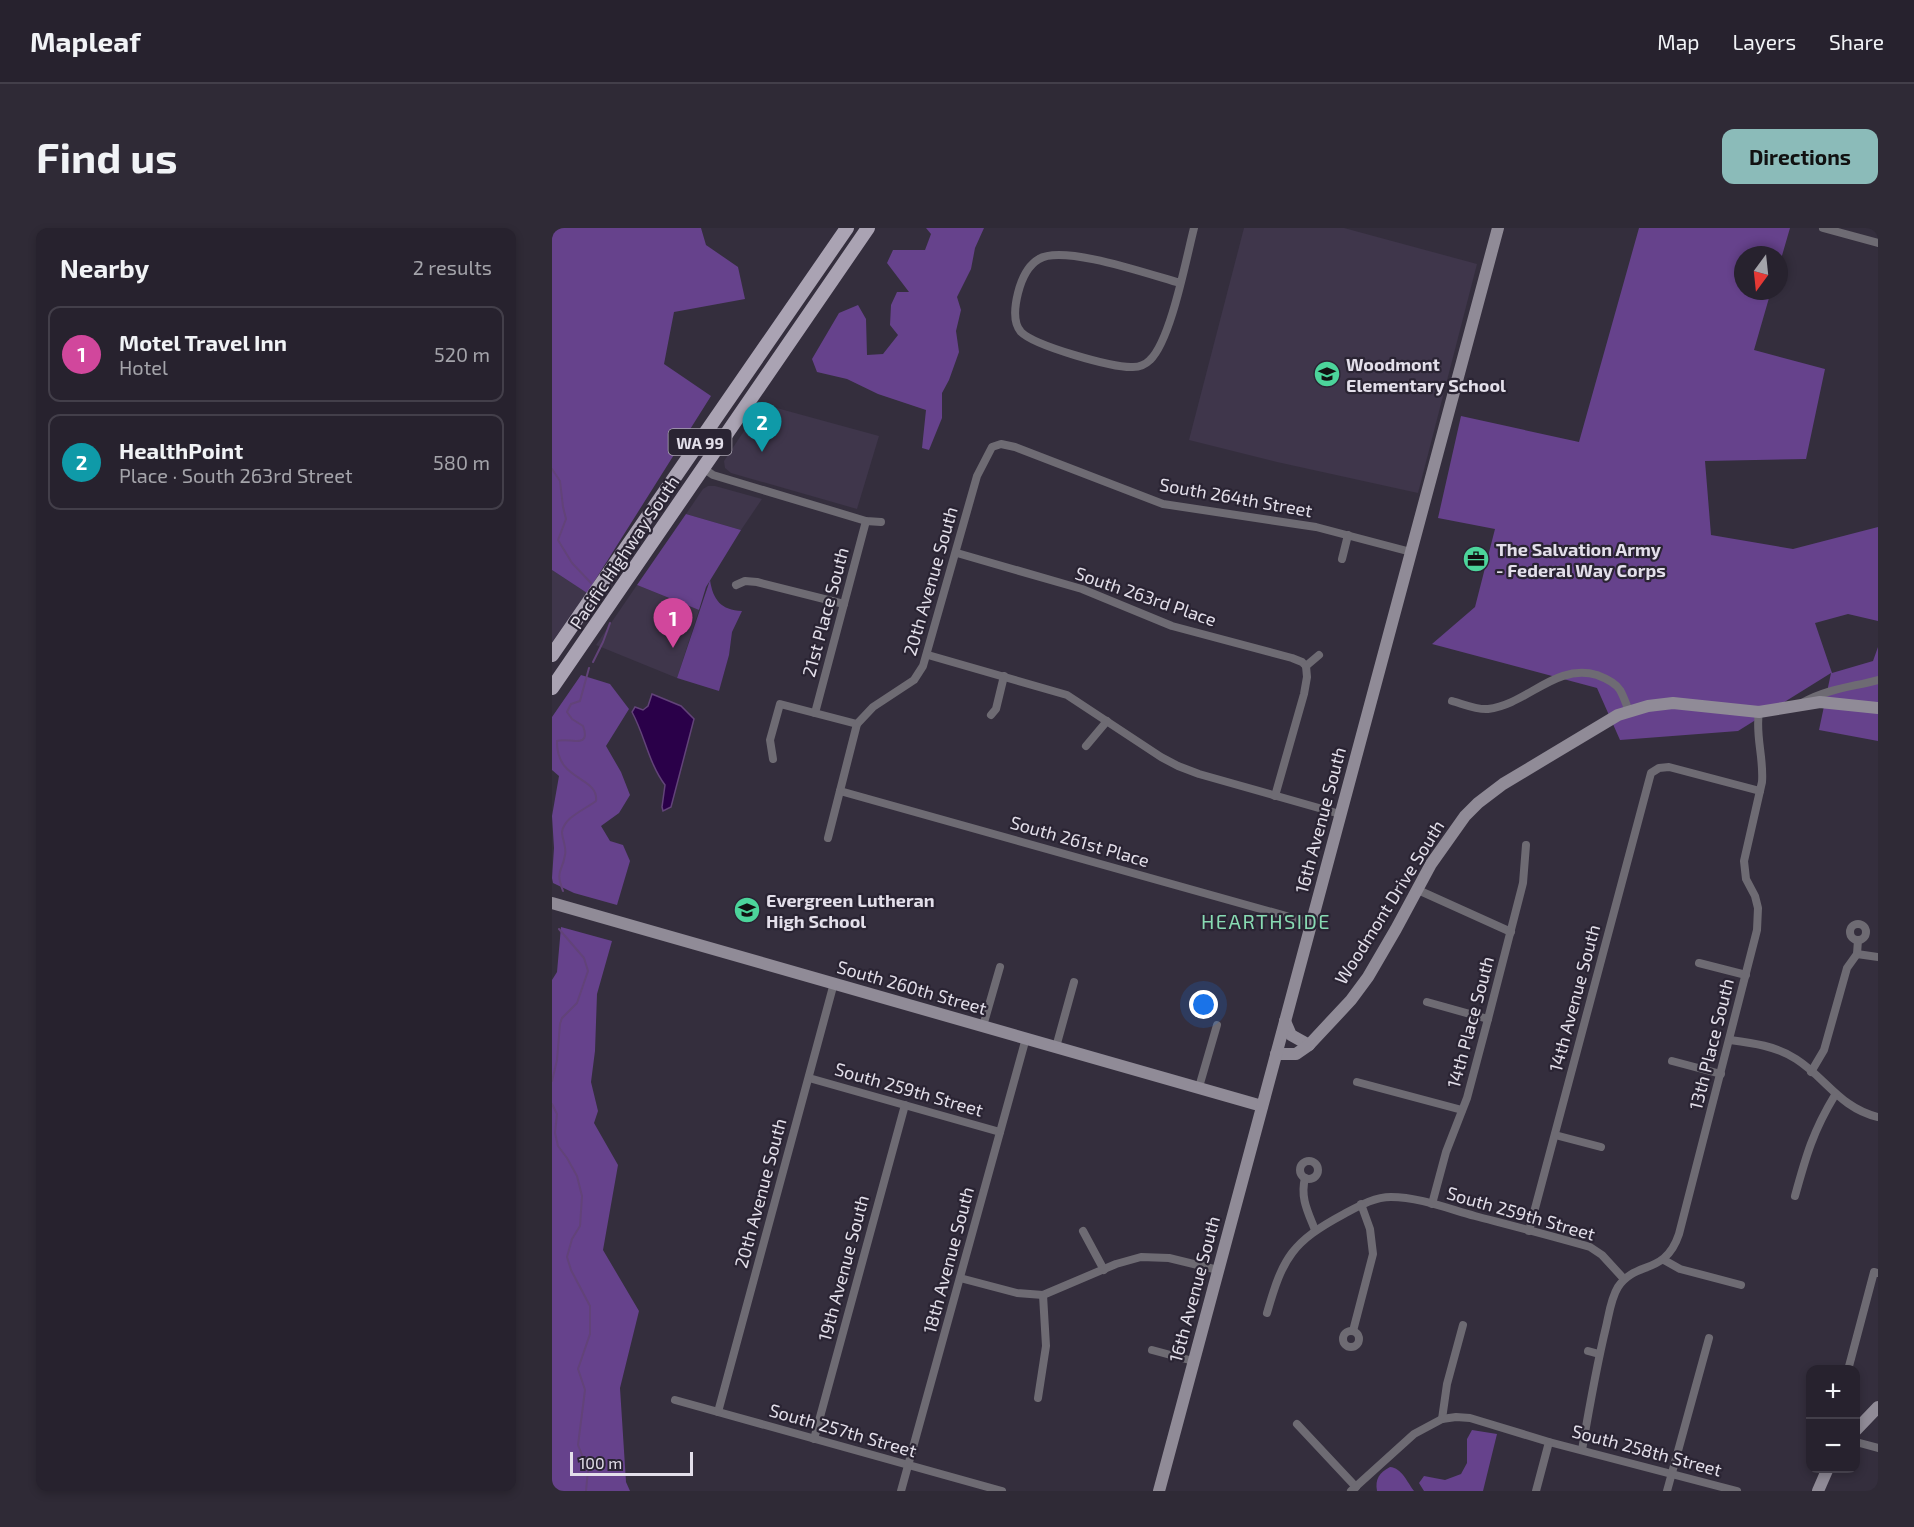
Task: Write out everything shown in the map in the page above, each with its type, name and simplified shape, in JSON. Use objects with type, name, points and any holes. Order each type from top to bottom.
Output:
[{"type":"main road","name":"Pacific Highway South","points":[[552,655],[847,228]]},
{"type":"main road","name":"Pacific Highway South","points":[[552,688],[868,228]]},
{"type":"main road","name":"16th Avenue South","points":[[1159,1491],[1498,228]]},
{"type":"main road","points":[[745,407],[742,396],[752,382],[762,352]]},
{"type":"main road","points":[[713,454],[729,415],[729,400]]},
{"type":"main road","name":"Woodmont Drive South","points":[[1310,1046],[1368,976],[1431,864],[1449,837],[1478,803],[1503,784],[1606,721],[1629,711],[1673,703],[1759,712],[1820,702],[1878,708]]},
{"type":"main road","name":"South 260th Street","points":[[552,903],[1262,1106]]},
{"type":"main road","points":[[1285,1021],[1291,1035],[1310,1046]]},
{"type":"main road","points":[[1276,1053],[1296,1054],[1310,1046]]},
{"type":"main road","points":[[1860,1426],[1878,1407]]},
{"type":"main road","points":[[1818,1491],[1826,1473]]},
{"type":"street","points":[[1180,283],[1070,255],[1055,254],[1039,258],[1027,271],[1017,296],[1015,318],[1019,329],[1030,338],[1045,345],[1115,365],[1133,367],[1147,363],[1164,338],[1180,283],[1194,228]]},
{"type":"street","points":[[1823,228],[1878,243]]},
{"type":"street","name":"South 264th Street","points":[[992,447],[1001,444],[1014,447],[1163,504],[1316,527],[1411,552]]},
{"type":"street","name":"20th Avenue South","points":[[857,724],[873,707],[916,677],[928,655],[977,476],[992,447]]},
{"type":"street","points":[[703,468],[713,475],[866,521],[881,522]]},
{"type":"street","name":"21st Place South","points":[[814,713],[866,521]]},
{"type":"street","points":[[1342,559],[1348,535]]},
{"type":"street","name":"South 263rd Place","points":[[957,553],[1082,589],[1172,626],[1292,657],[1306,666]]},
{"type":"street","points":[[736,585],[745,581],[757,582],[844,604]]},
{"type":"street","points":[[1275,796],[1304,694],[1307,678],[1306,666],[1319,654]]},
{"type":"street","points":[[928,655],[1067,695],[1178,766],[1340,814]]},
{"type":"street","points":[[1452,701],[1486,709],[1500,706],[1522,697],[1557,677],[1576,672],[1608,679],[1619,688],[1629,711]]},
{"type":"street","points":[[991,715],[996,709],[1004,676]]},
{"type":"street","points":[[1799,704],[1821,693],[1878,680]]},
{"type":"street","points":[[773,759],[770,740],[780,704],[857,724],[828,838]]},
{"type":"street","name":"13th Place South","points":[[1664,1260],[1676,1244],[1682,1225],[1757,930],[1758,915],[1755,896],[1746,879],[1744,861],[1763,772],[1756,726],[1759,712]]},
{"type":"street","points":[[1086,746],[1107,721]]},
{"type":"street","name":"14th Avenue South","points":[[1529,1231],[1651,773],[1659,768],[1669,767],[1760,790]]},
{"type":"street","name":"South 261st Place","points":[[840,791],[1311,923]]},
{"type":"street","name":"14th Place South","points":[[1432,1204],[1488,1019],[1526,870],[1526,845]]},
{"type":"street","points":[[1418,890],[1510,932]]},
{"type":"street","points":[[1811,1072],[1824,1050],[1847,968],[1857,954],[1857,940]]},
{"type":"street","points":[[1857,954],[1878,957]]},
{"type":"street","points":[[1699,963],[1746,975]]},
{"type":"street","points":[[983,1026],[1000,967]]},
{"type":"street","points":[[1056,1047],[1074,982]]},
{"type":"street","name":"20th Avenue South","points":[[718,1412],[834,983]]},
{"type":"street","points":[[1427,1002],[1488,1019]]},
{"type":"street","points":[[1199,1088],[1217,1025]]},
{"type":"street","name":"18th Avenue South","points":[[902,1491],[1026,1038]]},
{"type":"street","points":[[1730,1040],[1758,1043],[1797,1059],[1835,1095],[1852,1106],[1878,1117]]},
{"type":"street","points":[[1672,1061],[1721,1074]]},
{"type":"street","name":"South 259th Street","points":[[808,1078],[1000,1132]]},
{"type":"street","points":[[1357,1082],[1462,1110]]},
{"type":"street","points":[[1795,1196],[1814,1132],[1835,1095]]},
{"type":"street","name":"19th Avenue South","points":[[814,1439],[905,1106]]},
{"type":"street","points":[[1555,1135],[1601,1147]]},
{"type":"street","points":[[1305,1178],[1304,1202],[1316,1230]]},
{"type":"street","name":"South 259th Street","points":[[1267,1313],[1278,1276],[1298,1244],[1316,1230],[1361,1204],[1390,1197],[1432,1204],[1590,1247],[1615,1267],[1624,1279]]},
{"type":"street","points":[[1353,1331],[1373,1254],[1371,1233],[1361,1204]]},
{"type":"street","points":[[1083,1232],[1104,1270]]},
{"type":"street","points":[[960,1278],[1017,1293],[1043,1295],[1133,1259],[1151,1256],[1218,1270]]},
{"type":"street","points":[[1582,1450],[1599,1354],[1614,1295],[1624,1279],[1664,1260],[1680,1269],[1741,1285]]},
{"type":"street","points":[[1849,1365],[1876,1273]]},
{"type":"street","points":[[1038,1398],[1046,1346],[1043,1295]]},
{"type":"street","points":[[1442,1419],[1447,1384],[1463,1325]]},
{"type":"street","points":[[1667,1491],[1709,1338]]},
{"type":"street","points":[[1152,1350],[1193,1361]]},
{"type":"street","points":[[1588,1351],[1599,1354]]},
{"type":"street","name":"South 257th Street","points":[[675,1400],[1002,1491]]},
{"type":"street","points":[[1297,1424],[1354,1489],[1414,1434],[1442,1419],[1470,1418],[1549,1442],[1536,1491]]},
{"type":"street","name":"South 258th Street","points":[[1549,1442],[1737,1491]]},
{"type":"street","points":[[1860,1443],[1878,1448]]},
{"type":"shaded area","points":[[552,228],[701,228],[706,245],[738,267],[745,299],[674,312],[664,364],[711,396],[587,593],[552,570]]},
{"type":"shaded area","points":[[926,228],[984,228],[975,248],[971,269],[957,297],[961,310],[956,331],[959,352],[942,393],[942,418],[929,450],[922,448],[926,410],[878,394],[847,379],[817,372],[812,359],[839,313],[858,305],[866,319],[867,355],[883,354],[898,335],[890,325],[891,305],[897,292],[909,292],[887,263],[893,250],[925,250],[931,234]]},
{"type":"shaded area","name":"Woodmont Elementary School","points":[[1244,228],[1344,228],[1477,264],[1418,493],[1189,440]]},
{"type":"shaded area","points":[[1639,228],[1790,228],[1785,246],[1734,246],[1734,300],[1768,300],[1754,350],[1825,369],[1806,459],[1705,461],[1711,535],[1793,549],[1878,527],[1878,621],[1848,614],[1815,623],[1832,673],[1873,661],[1878,647],[1878,741],[1819,730],[1831,673],[1738,731],[1620,740],[1597,688],[1432,644],[1475,607],[1495,529],[1438,518],[1461,416],[1579,442]]},
{"type":"shaded area","points":[[762,404],[879,436],[857,509],[731,473],[725,468],[724,461]]},
{"type":"shaded area","points":[[708,486],[762,499],[741,530],[686,514],[703,489]]},
{"type":"shaded area","points":[[686,514],[741,530],[706,587],[699,610],[637,585]]},
{"type":"shaded area","points":[[552,570],[587,593],[552,642]]},
{"type":"shaded area","points":[[710,580],[713,593],[719,603],[729,609],[742,611],[732,632],[729,655],[719,691],[677,678]]},
{"type":"shaded area","points":[[637,585],[699,610],[677,678],[596,645]]},
{"type":"shaded area","points":[[581,675],[610,684],[629,709],[606,746],[621,772],[630,795],[619,813],[601,826],[610,841],[623,845],[630,861],[617,905],[574,893],[553,883],[552,878],[554,848],[552,816],[559,776],[552,770],[552,717]]},
{"type":"shaded area","points":[[652,694],[681,706],[694,719],[671,807],[663,811],[665,785],[655,768],[632,712],[635,707],[643,710],[648,706]]},
{"type":"shaded area","points":[[561,927],[612,941],[597,994],[595,1051],[591,1082],[598,1111],[594,1123],[618,1165],[603,1250],[639,1311],[620,1388],[626,1482],[630,1491],[552,1491],[552,980],[557,972]]},
{"type":"shaded area","points":[[1472,1430],[1497,1434],[1483,1491],[1424,1491],[1419,1483],[1424,1476],[1445,1480],[1461,1474],[1467,1463],[1467,1439]]},
{"type":"shaded area","points":[[1390,1467],[1401,1473],[1414,1491],[1377,1491],[1379,1477]]},
{"type":"waterway","points":[[552,469],[560,481],[566,519],[558,540],[572,563],[591,583]]},
{"type":"waterway","points":[[593,662],[610,623]]},
{"type":"waterway","points":[[563,891],[559,875],[565,852],[562,832],[571,818],[596,801],[591,787],[563,764],[557,741],[578,741],[584,738],[583,726],[572,719],[567,712],[571,704],[580,701],[589,668]]},
{"type":"waterway","points":[[552,1081],[557,1060],[560,1024],[562,1018],[577,1003],[588,971],[584,958],[559,929]]},
{"type":"waterway","points":[[552,1104],[557,1114],[555,1133],[558,1146],[577,1176],[582,1196],[580,1226],[572,1239],[567,1257],[571,1270],[590,1306],[590,1334],[578,1369],[585,1390],[578,1445],[588,1470],[586,1491]]},
{"type":"place","name":"Woodmont Elementary School","points":[[1327,374]]},
{"type":"place","name":"HealthPoint","points":[[762,452]]},
{"type":"place","name":"The Salvation Army - Federal Way Corps","points":[[1476,559]]},
{"type":"place","name":"Motel Travel Inn","points":[[673,648]]},
{"type":"place","name":"Evergreen Lutheran High School","points":[[747,910]]},
{"type":"district","name":"HEARTHSIDE","points":[[1266,921]]}]
